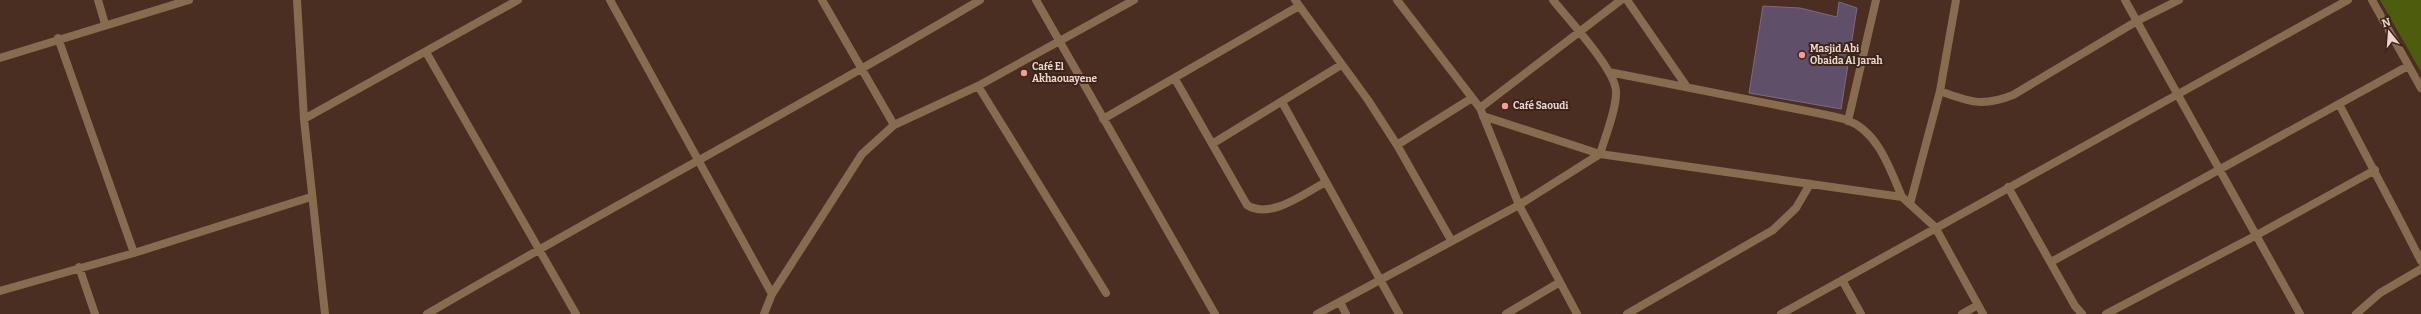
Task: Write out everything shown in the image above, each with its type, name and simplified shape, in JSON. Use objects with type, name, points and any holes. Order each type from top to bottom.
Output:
[{"type":"street","points":[[98,0],[105,24]]},
{"type":"street","points":[[0,58],[58,38],[189,0]]},
{"type":"street","points":[[297,0],[304,118],[311,197],[325,314]]},
{"type":"street","points":[[610,0],[772,294]]},
{"type":"street","points":[[822,0],[894,125]]},
{"type":"street","points":[[427,314],[540,248],[863,69],[980,0]]},
{"type":"street","points":[[1036,0],[1215,314]]},
{"type":"street","points":[[764,314],[772,294],[862,154],[894,125],[978,86],[1134,0]]},
{"type":"street","points":[[1397,0],[1480,108],[1519,205],[1577,314]]},
{"type":"street","points":[[1318,314],[1451,240],[1519,205],[1600,154],[1616,92],[1609,72],[1553,0]]},
{"type":"street","points":[[1480,108],[1578,31],[1621,0]]},
{"type":"street","points":[[1627,0],[1686,87]]},
{"type":"street","points":[[1848,121],[1876,0]]},
{"type":"street","points":[[1910,204],[1940,91],[1956,0]]},
{"type":"street","points":[[2125,0],[2218,170],[2300,314]]},
{"type":"street","points":[[1940,91],[1968,102],[1985,103],[2000,100],[2013,95],[2137,21],[2179,0]]},
{"type":"street","points":[[1781,314],[1935,227],[2348,0]]},
{"type":"street","points":[[2372,0],[2421,88]]},
{"type":"street","points":[[304,118],[426,52],[514,1]]},
{"type":"street","points":[[1103,119],[1174,79],[1297,3],[1368,100],[1397,145],[1451,240]]},
{"type":"street","points":[[58,38],[134,253]]},
{"type":"street","points":[[426,52],[540,248],[576,314]]},
{"type":"street","points":[[1212,144],[1341,65]]},
{"type":"street","points":[[2051,262],[2408,66]]},
{"type":"street","points":[[1609,72],[1848,121],[1869,135],[1881,151],[1902,197],[1935,227],[1983,314]]},
{"type":"street","points":[[1174,79],[1247,205],[1254,209],[1270,209],[1326,182]]},
{"type":"street","points":[[978,86],[1106,293]]},
{"type":"street","points":[[1397,145],[1472,98]]},
{"type":"street","points":[[1282,102],[1399,314]]},
{"type":"street","points":[[2339,104],[2421,261]]},
{"type":"street","points":[[1483,116],[1600,154],[1902,197]]},
{"type":"street","points":[[2106,314],[2255,236],[2374,170]]},
{"type":"street","points":[[1627,314],[1772,230],[1796,208],[1810,184]]},
{"type":"street","points":[[2008,187],[2075,306],[2082,314]]},
{"type":"street","points":[[0,291],[79,267],[134,253],[311,197]]},
{"type":"street","points":[[79,267],[95,314]]},
{"type":"street","points":[[2356,314],[2380,293],[2421,269]]},
{"type":"street","points":[[1842,280],[1861,314]]},
{"type":"street","points":[[1506,314],[1560,282]]},
{"type":"street","points":[[1340,302],[1346,314]]},
{"type":"street","points":[[1962,314],[1978,305]]},
{"type":"green space","points":[[2380,0],[2421,0],[2421,72]]},
{"type":"building","name":"Masjid Abi Obaida Al Jarah","points":[[1839,2],[1857,8],[1841,109],[1749,93],[1763,6],[1800,8],[1837,17]]},
{"type":"place","name":"Masjid Abi Obaida Al Jarah","points":[[1802,55]]},
{"type":"place","name":"Café El Akhaouayene","points":[[1024,73]]},
{"type":"place","name":"Café Saoudi","points":[[1505,106]]}]
